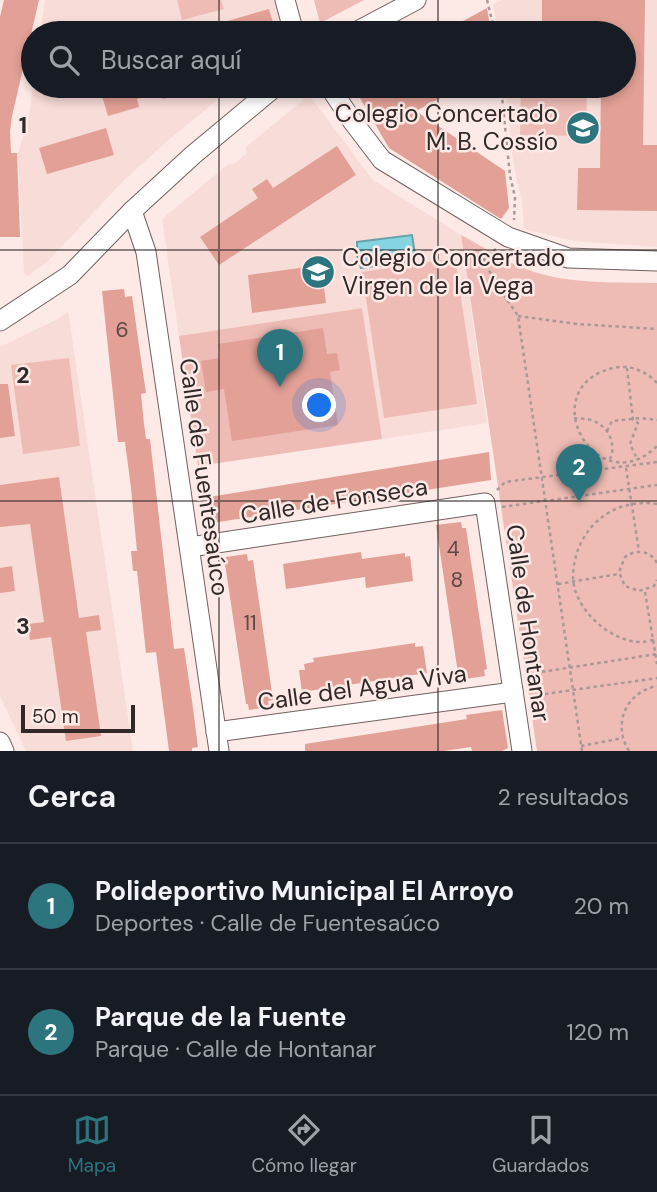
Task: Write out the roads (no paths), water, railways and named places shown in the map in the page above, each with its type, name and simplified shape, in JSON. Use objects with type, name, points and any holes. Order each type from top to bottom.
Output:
[{"type":"street","points":[[285,0],[291,21]]},
{"type":"street","points":[[377,21],[416,0]]},
{"type":"street","points":[[0,321],[70,275],[132,211],[193,155],[262,98]]},
{"type":"street","points":[[337,98],[382,160],[508,236],[568,258],[657,261]]},
{"type":"street","name":"Calle de Fuentesaúco","points":[[132,211],[146,251],[218,741]]},
{"type":"street","name":"Calle de Fonseca","points":[[190,547],[485,503]]},
{"type":"street","name":"Calle de Hontanar","points":[[485,503],[522,751]]},
{"type":"street","name":"Calle del Agua Viva","points":[[218,741],[513,689]]},
{"type":"street","points":[[0,742],[4,751]]},
{"type":"water","points":[[412,235],[416,261],[361,268],[357,242]]},
{"type":"place","name":"Colegio Concertado M. B. Cossío","points":[[583,128]]},
{"type":"place","name":"Colegio Concertado Virgen de la Vega","points":[[318,272]]},
{"type":"place","name":"Polideportivo Municipal El Arroyo","points":[[280,387]]},
{"type":"place","name":"Parque de la Fuente","points":[[579,502]]}]
